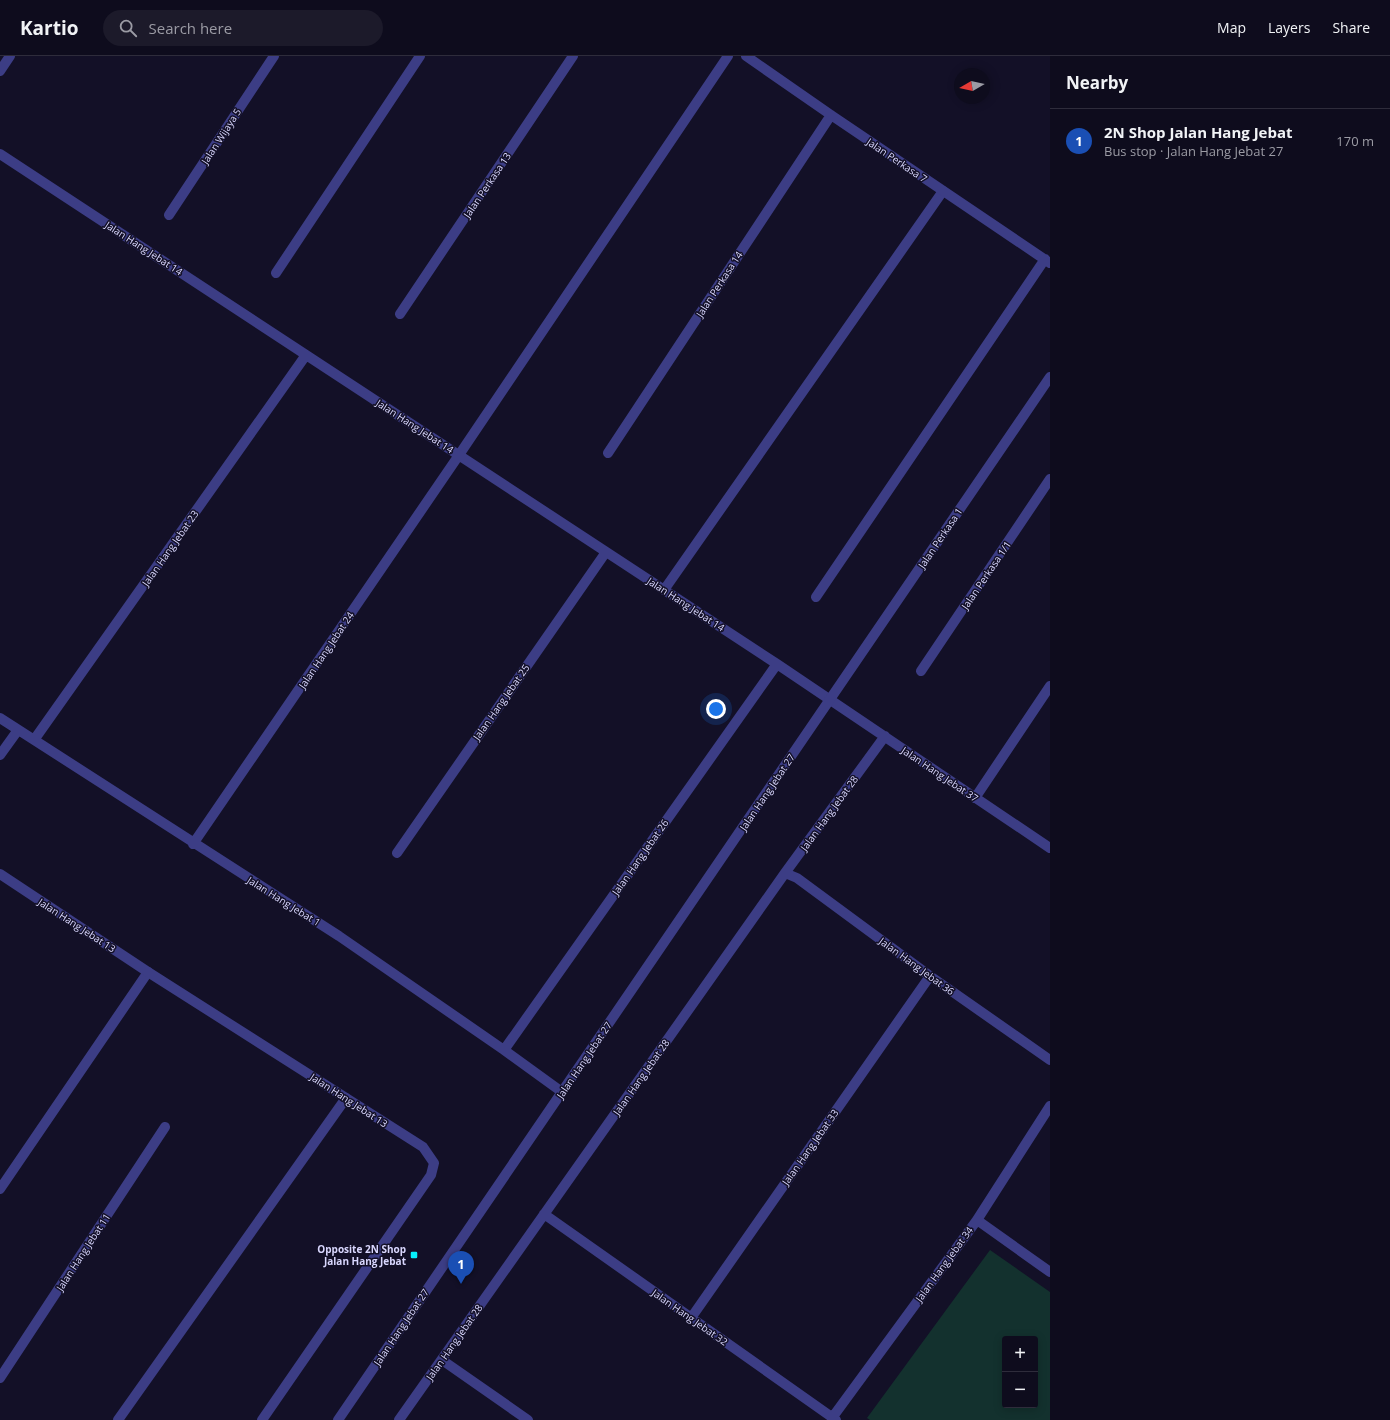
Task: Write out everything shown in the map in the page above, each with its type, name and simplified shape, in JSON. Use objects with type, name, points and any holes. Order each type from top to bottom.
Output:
[{"type":"street","points":[[0,71],[10,56]]},
{"type":"street","name":"Jalan Wijaya 5","points":[[169,215],[274,56]]},
{"type":"street","points":[[276,273],[420,56]]},
{"type":"street","name":"Jalan Perkasa 13","points":[[400,314],[573,56]]},
{"type":"street","name":"Jalan Hang Jebat 24","points":[[193,844],[459,455],[728,56]]},
{"type":"street","name":"Jalan Perkasa 7","points":[[746,56],[1047,261]]},
{"type":"street","name":"Jalan Perkasa 14","points":[[608,453],[831,115]]},
{"type":"street","name":"Jalan Hang Jebat 14","points":[[0,154],[830,700]]},
{"type":"street","points":[[664,590],[943,191]]},
{"type":"street","points":[[816,597],[1047,261]]},
{"type":"street","name":"Jalan Hang Jebat 23","points":[[34,740],[306,355]]},
{"type":"street","name":"Jalan Perkasa 1","points":[[830,700],[1050,377]]},
{"type":"street","name":"Jalan Perkasa 1/1","points":[[921,671],[1050,479]]},
{"type":"street","name":"Jalan Hang Jebat 25","points":[[397,853],[606,552]]},
{"type":"street","name":"Jalan Hang Jebat 26","points":[[504,1050],[777,664]]},
{"type":"street","points":[[976,798],[1050,686]]},
{"type":"street","name":"Jalan Hang Jebat 37","points":[[830,700],[1050,848]]},
{"type":"street","name":"Jalan Hang Jebat 27","points":[[338,1420],[830,700]]},
{"type":"street","name":"Jalan Hang Jebat 1","points":[[0,718],[193,844],[339,936],[562,1092]]},
{"type":"street","points":[[0,755],[18,730]]},
{"type":"street","name":"Jalan Hang Jebat 28","points":[[399,1420],[785,873],[885,736]]},
{"type":"street","name":"Jalan Hang Jebat 36","points":[[785,873],[796,878],[930,976],[1050,1060]]},
{"type":"street","name":"Jalan Hang Jebat 13","points":[[0,874],[148,972],[423,1147],[434,1163],[431,1175],[265,1419]]},
{"type":"street","points":[[0,1189],[148,972]]},
{"type":"street","name":"Jalan Hang Jebat 33","points":[[691,1318],[930,976]]},
{"type":"street","points":[[118,1420],[346,1098]]},
{"type":"street","name":"Jalan Hang Jebat 34","points":[[834,1419],[977,1220],[1050,1106]]},
{"type":"street","name":"Jalan Hang Jebat 11","points":[[0,1378],[166,1126]]},
{"type":"street","name":"Jalan Hang Jebat 32","points":[[544,1214],[834,1419]]},
{"type":"street","points":[[977,1220],[1050,1272]]},
{"type":"street","points":[[442,1360],[528,1420]]},
{"type":"green space","points":[[990,1250],[1050,1292],[1050,1420],[870,1420],[867,1418]]},
{"type":"place","name":"Opposite 2N Shop Jalan Hang Jebat","points":[[414,1255]]},
{"type":"place","name":"2N Shop Jalan Hang Jebat","points":[[461,1284]]}]
